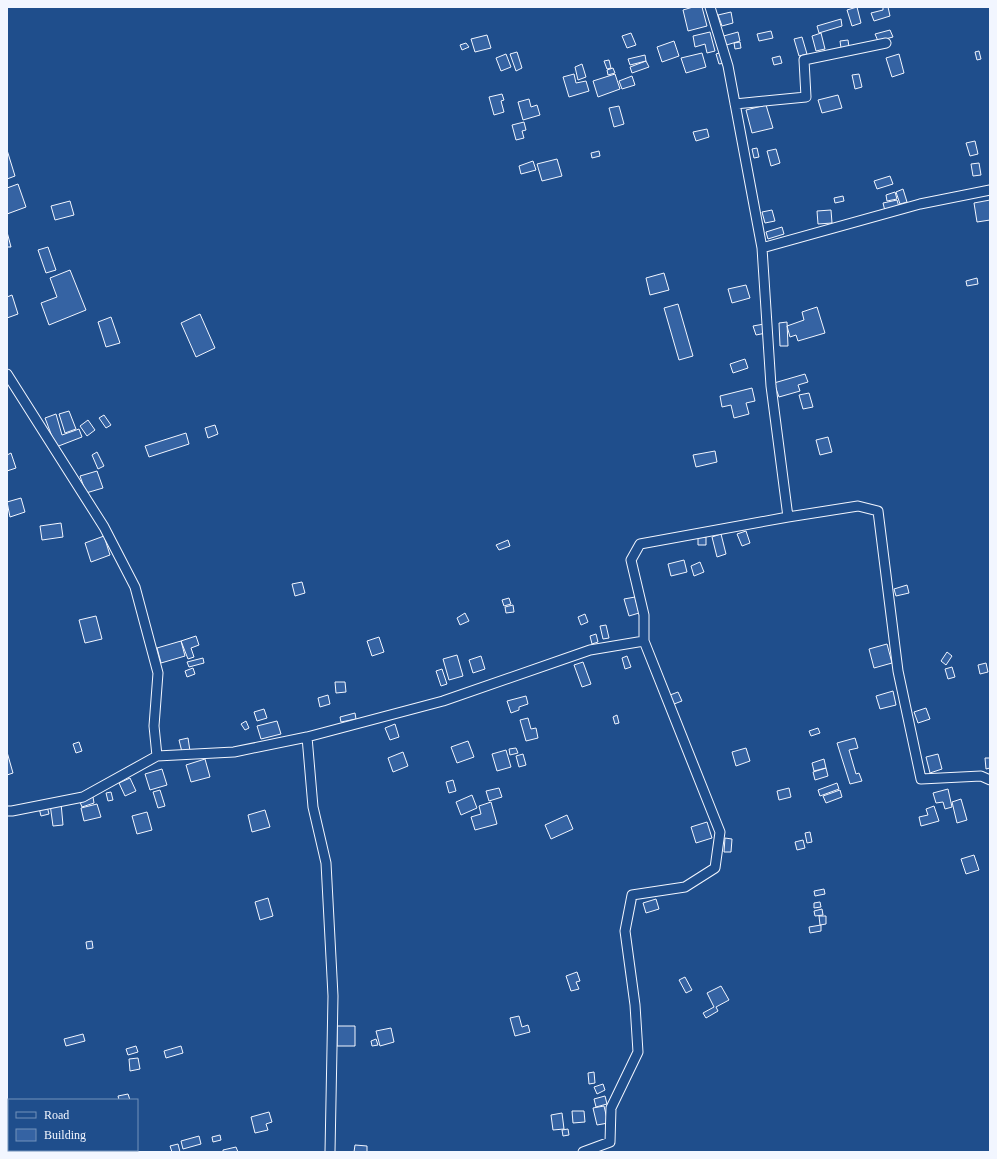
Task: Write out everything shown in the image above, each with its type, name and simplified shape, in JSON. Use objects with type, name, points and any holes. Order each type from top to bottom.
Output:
[{"type":"street","points":[[710,7],[728,66],[762,248],[771,386],[788,517]]},
{"type":"street","points":[[735,104],[806,97],[804,60],[886,43]]},
{"type":"street","points":[[762,248],[920,204],[990,190]]},
{"type":"street","points":[[7,374],[104,527],[135,587],[158,673],[154,726],[158,756]]},
{"type":"street","points":[[583,1152],[610,1142],[611,1108],[638,1052],[635,1005],[625,931],[632,895],[685,887],[715,868],[720,832],[655,673],[644,641],[644,615],[631,560],[640,544],[858,506],[878,511],[898,671],[921,779],[981,776],[990,780]]},
{"type":"street","points":[[7,811],[12,812],[83,797],[158,756],[234,752],[307,737],[443,701],[590,650],[644,641]]},
{"type":"street","points":[[307,737],[313,807],[326,863],[333,989],[330,1152]]},
{"type":"building","points":[[693,7],[702,7],[707,26],[688,31],[683,10]]},
{"type":"building","points":[[857,7],[861,23],[852,26],[847,10]]},
{"type":"building","points":[[883,7],[888,7],[890,16],[874,21],[871,13],[883,10]]},
{"type":"building","points":[[731,12],[733,23],[722,26],[718,15]]},
{"type":"building","points":[[841,19],[842,26],[819,33],[817,26]]},
{"type":"building","points":[[890,30],[893,37],[878,41],[875,34]]},
{"type":"building","points":[[771,31],[773,38],[759,41],[757,34]]},
{"type":"building","points":[[710,32],[715,51],[707,53],[705,44],[695,47],[693,36]]},
{"type":"building","points":[[738,32],[740,41],[723,46],[720,37]]},
{"type":"building","points":[[631,33],[636,45],[627,48],[622,36]]},
{"type":"building","points":[[821,33],[825,49],[816,51],[812,36]]},
{"type":"building","points":[[487,35],[491,48],[475,52],[471,39]]},
{"type":"building","points":[[802,37],[807,54],[799,56],[794,39]]},
{"type":"building","points":[[848,40],[849,47],[841,48],[840,41]]},
{"type":"building","points":[[674,41],[679,56],[662,62],[657,47]]},
{"type":"building","points":[[740,42],[741,48],[735,49],[734,43]]},
{"type":"building","points":[[466,43],[469,47],[462,50],[460,45]]},
{"type":"building","points":[[979,51],[981,59],[977,60],[975,52]]},
{"type":"building","points":[[517,52],[522,68],[516,71],[510,54]]},
{"type":"building","points":[[722,52],[725,63],[719,64],[716,54]]},
{"type":"building","points":[[702,53],[706,67],[686,73],[681,58]]},
{"type":"building","points":[[506,54],[511,67],[501,71],[496,58]]},
{"type":"building","points":[[899,54],[904,73],[892,77],[886,58]]},
{"type":"building","points":[[645,55],[646,61],[630,65],[628,59]]},
{"type":"building","points":[[780,56],[782,63],[774,65],[772,58]]},
{"type":"building","points":[[609,60],[611,68],[607,69],[604,61]]},
{"type":"building","points":[[646,61],[649,67],[632,73],[630,67]]},
{"type":"building","points":[[582,64],[586,77],[578,80],[575,67]]},
{"type":"building","points":[[613,68],[615,73],[608,75],[607,70]]},
{"type":"building","points":[[574,74],[576,83],[586,81],[589,91],[569,97],[563,77]]},
{"type":"building","points":[[615,74],[620,89],[598,97],[593,81]]},
{"type":"building","points":[[859,74],[862,87],[855,89],[852,75]]},
{"type":"building","points":[[632,76],[635,85],[622,89],[619,81]]},
{"type":"building","points":[[502,94],[504,100],[501,101],[504,112],[494,115],[489,97]]},
{"type":"building","points":[[838,95],[842,108],[822,113],[818,100]]},
{"type":"building","points":[[529,99],[531,107],[537,105],[540,115],[523,120],[518,102]]},
{"type":"building","points":[[766,105],[773,128],[752,133],[746,110]]},
{"type":"building","points":[[619,106],[624,124],[614,127],[609,108]]},
{"type":"building","points":[[524,122],[526,130],[522,131],[524,138],[516,140],[512,125]]},
{"type":"building","points":[[707,129],[709,137],[696,141],[693,132]]},
{"type":"building","points":[[975,141],[978,154],[970,156],[966,143]]},
{"type":"building","points":[[757,148],[759,157],[754,158],[752,149]]},
{"type":"building","points":[[776,149],[780,163],[771,166],[767,151]]},
{"type":"building","points":[[7,150],[15,176],[7,179]]},
{"type":"building","points":[[599,151],[600,156],[592,158],[591,153]]},
{"type":"building","points":[[557,159],[562,176],[542,181],[537,164]]},
{"type":"building","points":[[533,161],[536,170],[521,174],[519,166]]},
{"type":"building","points":[[979,163],[981,175],[973,176],[971,164]]},
{"type":"building","points":[[890,176],[893,184],[877,189],[874,181]]},
{"type":"building","points":[[18,184],[26,207],[7,214],[7,188]]},
{"type":"building","points":[[903,189],[907,202],[900,204],[896,192]]},
{"type":"building","points":[[895,192],[897,199],[887,201],[886,195]]},
{"type":"building","points":[[843,196],[844,201],[835,203],[834,198]]},
{"type":"building","points":[[897,200],[899,207],[885,211],[883,203]]},
{"type":"building","points":[[990,200],[990,220],[977,222],[974,203]]},
{"type":"building","points":[[70,201],[74,215],[55,220],[51,206]]},
{"type":"building","points":[[772,210],[775,221],[765,223],[762,212]]},
{"type":"building","points":[[831,210],[832,223],[818,224],[817,211]]},
{"type":"building","points":[[782,227],[784,234],[768,239],[766,232]]},
{"type":"building","points":[[7,232],[11,247],[7,247]]},
{"type":"building","points":[[48,247],[56,270],[46,273],[38,250]]},
{"type":"building","points":[[70,270],[86,310],[49,325],[41,303],[57,297],[50,278]]},
{"type":"building","points":[[664,273],[669,290],[650,295],[646,278]]},
{"type":"building","points":[[977,278],[978,284],[967,286],[966,281]]},
{"type":"building","points":[[746,285],[750,298],[732,303],[728,289]]},
{"type":"building","points":[[12,295],[18,314],[7,318],[7,297]]},
{"type":"building","points":[[678,304],[693,356],[679,360],[664,308]]},
{"type":"building","points":[[817,307],[825,333],[798,341],[796,335],[790,337],[787,326],[804,320],[802,312]]},
{"type":"building","points":[[200,314],[215,348],[196,357],[181,323]]},
{"type":"building","points":[[111,317],[120,343],[106,347],[98,322]]},
{"type":"building","points":[[787,322],[788,346],[780,346],[779,323]]},
{"type":"building","points":[[764,324],[766,333],[756,335],[753,326]]},
{"type":"building","points":[[745,359],[748,368],[733,373],[730,364]]},
{"type":"building","points":[[805,374],[808,382],[798,385],[800,391],[779,397],[774,383]]},
{"type":"building","points":[[752,388],[755,401],[746,403],[749,414],[734,418],[731,405],[722,407],[720,396]]},
{"type":"building","points":[[809,393],[813,407],[803,409],[799,395]]},
{"type":"building","points":[[69,411],[76,429],[65,433],[59,414]]},
{"type":"building","points":[[56,414],[62,435],[79,429],[82,437],[56,447],[45,418]]},
{"type":"building","points":[[104,415],[111,425],[106,428],[99,418]]},
{"type":"building","points":[[88,420],[95,430],[87,436],[80,426]]},
{"type":"building","points":[[215,425],[218,434],[208,438],[205,428]]},
{"type":"building","points":[[186,433],[189,444],[149,457],[145,446]]},
{"type":"building","points":[[828,437],[832,452],[820,455],[816,440]]},
{"type":"building","points":[[715,451],[717,462],[696,467],[693,455]]},
{"type":"building","points":[[97,452],[104,466],[98,469],[92,455]]},
{"type":"building","points":[[11,453],[16,468],[7,471],[7,455]]},
{"type":"building","points":[[97,471],[103,488],[86,493],[80,476]]},
{"type":"building","points":[[21,498],[25,512],[10,517],[7,502]]},
{"type":"building","points":[[61,523],[63,537],[42,540],[40,526]]},
{"type":"building","points":[[746,531],[750,543],[742,546],[737,534]]},
{"type":"building","points":[[721,534],[726,554],[717,557],[712,537]]},
{"type":"building","points":[[104,536],[110,555],[91,562],[85,543]]},
{"type":"building","points":[[706,537],[706,545],[698,545],[698,538]]},
{"type":"building","points":[[508,540],[510,546],[499,550],[496,545]]},
{"type":"building","points":[[684,560],[687,572],[671,576],[668,564]]},
{"type":"building","points":[[700,562],[704,572],[694,576],[691,566]]},
{"type":"building","points":[[302,582],[305,593],[295,596],[292,584]]},
{"type":"building","points":[[907,585],[909,593],[896,596],[894,589]]},
{"type":"building","points":[[635,597],[639,613],[629,616],[624,599]]},
{"type":"building","points":[[509,598],[511,604],[504,606],[502,600]]},
{"type":"building","points":[[513,605],[514,612],[506,613],[505,607]]},
{"type":"building","points":[[465,613],[469,621],[460,625],[457,618]]},
{"type":"building","points":[[585,614],[588,622],[581,625],[578,617]]},
{"type":"building","points":[[96,616],[102,639],[85,643],[79,620]]},
{"type":"building","points":[[606,625],[609,638],[603,639],[600,626]]},
{"type":"building","points":[[596,634],[598,642],[592,644],[590,636]]},
{"type":"building","points":[[196,636],[199,645],[191,648],[194,657],[188,659],[181,641]]},
{"type":"building","points":[[379,637],[384,652],[372,656],[367,641]]},
{"type":"building","points":[[181,641],[185,656],[161,663],[157,648]]},
{"type":"building","points":[[887,644],[892,663],[874,668],[869,649]]},
{"type":"building","points":[[947,652],[952,656],[946,665],[941,661]]},
{"type":"building","points":[[457,655],[463,676],[449,680],[443,659]]},
{"type":"building","points":[[481,656],[485,669],[473,673],[469,660]]},
{"type":"building","points":[[627,656],[631,667],[625,669],[622,658]]},
{"type":"building","points":[[203,658],[204,663],[189,667],[187,662]]},
{"type":"building","points":[[583,662],[591,684],[582,687],[574,665]]},
{"type":"building","points":[[986,663],[988,672],[980,674],[978,665]]},
{"type":"building","points":[[952,667],[955,677],[948,679],[945,669]]},
{"type":"building","points":[[193,668],[195,674],[187,677],[185,671]]},
{"type":"building","points":[[442,669],[447,684],[441,686],[436,671]]},
{"type":"building","points":[[335,682],[345,682],[346,692],[336,693]]},
{"type":"building","points":[[893,691],[896,705],[880,709],[876,696]]},
{"type":"building","points":[[678,692],[682,701],[674,704],[670,695]]},
{"type":"building","points":[[328,695],[330,704],[320,707],[318,698]]},
{"type":"building","points":[[526,696],[528,704],[519,707],[519,710],[511,713],[507,701]]},
{"type":"building","points":[[926,708],[930,719],[918,723],[914,712]]},
{"type":"building","points":[[264,709],[267,718],[257,721],[254,712]]},
{"type":"building","points":[[355,713],[356,719],[341,722],[340,717]]},
{"type":"building","points":[[617,715],[619,723],[615,724],[613,717]]},
{"type":"building","points":[[528,718],[531,729],[536,728],[538,738],[526,741],[520,720]]},
{"type":"building","points":[[246,721],[249,728],[245,730],[241,724]]},
{"type":"building","points":[[277,721],[281,734],[261,739],[257,726]]},
{"type":"building","points":[[395,724],[399,737],[390,740],[385,728]]},
{"type":"building","points":[[818,728],[820,733],[811,736],[809,731]]},
{"type":"building","points":[[188,738],[190,751],[182,752],[179,740]]},
{"type":"building","points":[[855,738],[858,748],[849,750],[856,774],[859,773],[862,781],[850,784],[837,743]]},
{"type":"building","points":[[468,741],[474,757],[457,763],[451,747]]},
{"type":"building","points":[[79,742],[82,751],[76,753],[73,744]]},
{"type":"building","points":[[516,748],[518,753],[510,755],[509,749]]},
{"type":"building","points":[[746,748],[750,761],[736,766],[732,752]]},
{"type":"building","points":[[506,750],[511,767],[497,771],[492,754]]},
{"type":"building","points":[[7,752],[13,773],[7,775]]},
{"type":"building","points":[[403,752],[408,766],[393,772],[388,758]]},
{"type":"building","points":[[523,754],[526,765],[519,767],[516,756]]},
{"type":"building","points":[[938,754],[942,769],[930,773],[926,757]]},
{"type":"building","points":[[985,758],[990,758],[990,768],[986,769]]},
{"type":"building","points":[[205,759],[210,777],[191,782],[186,765]]},
{"type":"building","points":[[824,759],[826,768],[814,771],[812,763]]},
{"type":"building","points":[[826,768],[828,776],[815,780],[813,772]]},
{"type":"building","points":[[162,769],[167,785],[150,790],[145,774]]},
{"type":"building","points":[[130,778],[136,791],[125,796],[119,783]]},
{"type":"building","points":[[453,780],[456,791],[449,793],[446,782]]},
{"type":"building","points":[[837,783],[839,789],[820,796],[818,790]]},
{"type":"building","points":[[499,788],[502,797],[489,801],[486,791]]},
{"type":"building","points":[[789,788],[791,797],[779,800],[777,791]]},
{"type":"building","points":[[948,789],[952,807],[945,809],[943,802],[936,803],[933,793]]},
{"type":"building","points":[[160,790],[165,806],[158,808],[153,792]]},
{"type":"building","points":[[840,790],[842,797],[826,803],[823,796]]},
{"type":"building","points":[[111,792],[113,800],[108,801],[106,793]]},
{"type":"building","points":[[472,795],[477,808],[461,815],[456,802]]},
{"type":"building","points":[[93,797],[94,803],[82,807],[80,802]]},
{"type":"building","points":[[961,799],[967,820],[957,823],[952,802]]},
{"type":"building","points":[[491,802],[497,824],[475,830],[471,817],[481,814],[479,806]]},
{"type":"building","points":[[61,803],[63,825],[53,826],[50,804]]},
{"type":"building","points":[[97,804],[101,817],[84,821],[81,808]]},
{"type":"building","points":[[47,806],[49,814],[41,816],[39,808]]},
{"type":"building","points":[[934,806],[939,821],[921,826],[919,817],[928,815],[926,809]]},
{"type":"building","points":[[265,810],[270,827],[252,832],[248,815]]},
{"type":"building","points":[[147,812],[152,830],[137,834],[132,816]]},
{"type":"building","points":[[567,815],[573,829],[551,839],[545,825]]},
{"type":"building","points":[[707,822],[712,838],[696,843],[691,827]]},
{"type":"building","points":[[810,832],[812,842],[807,843],[805,833]]},
{"type":"building","points":[[725,838],[732,839],[731,852],[724,852]]},
{"type":"building","points":[[803,840],[805,848],[797,850],[795,842]]},
{"type":"building","points":[[974,855],[979,870],[966,874],[961,859]]},
{"type":"building","points":[[824,889],[825,894],[815,896],[814,891]]},
{"type":"building","points":[[268,898],[273,916],[260,920],[255,902]]},
{"type":"building","points":[[656,899],[659,909],[646,913],[643,903]]},
{"type":"building","points":[[820,902],[821,907],[814,908],[814,903]]},
{"type":"building","points":[[822,909],[823,915],[815,916],[814,911]]},
{"type":"building","points":[[819,916],[826,916],[826,924],[820,925]]},
{"type":"building","points":[[821,925],[821,931],[810,933],[809,927]]},
{"type":"building","points":[[92,941],[93,948],[87,949],[86,942]]},
{"type":"building","points":[[577,972],[580,981],[576,982],[579,989],[571,991],[566,976]]},
{"type":"building","points":[[685,977],[692,990],[686,993],[679,980]]},
{"type":"building","points":[[721,986],[729,1000],[716,1007],[718,1011],[706,1018],[703,1013],[714,1007],[707,993]]},
{"type":"building","points":[[519,1016],[522,1027],[528,1025],[530,1032],[515,1036],[510,1018]]},
{"type":"building","points":[[337,1026],[355,1026],[355,1046],[337,1046]]},
{"type":"building","points":[[391,1028],[394,1042],[380,1046],[376,1031]]},
{"type":"building","points":[[83,1034],[85,1041],[66,1046],[64,1039]]},
{"type":"building","points":[[376,1039],[378,1045],[372,1046],[371,1041]]},
{"type":"building","points":[[136,1046],[138,1052],[128,1055],[126,1049]]},
{"type":"building","points":[[181,1046],[183,1053],[166,1058],[164,1051]]},
{"type":"building","points":[[138,1058],[140,1069],[130,1071],[129,1059]]},
{"type":"building","points":[[594,1072],[595,1083],[589,1084],[588,1073]]},
{"type":"building","points":[[603,1084],[605,1090],[597,1094],[594,1087]]},
{"type":"building","points":[[128,1094],[130,1099],[119,1099],[118,1096]]},
{"type":"building","points":[[605,1096],[607,1104],[596,1107],[594,1099]]},
{"type":"building","points":[[604,1106],[608,1123],[597,1125],[593,1108]]},
{"type":"building","points":[[572,1111],[584,1111],[585,1122],[573,1123]]},
{"type":"building","points":[[269,1112],[272,1122],[266,1124],[268,1130],[255,1133],[251,1117]]},
{"type":"building","points":[[562,1113],[564,1129],[553,1130],[551,1115]]},
{"type":"building","points":[[568,1129],[569,1135],[563,1136],[562,1130]]},
{"type":"building","points":[[220,1135],[221,1140],[213,1142],[212,1137]]},
{"type":"building","points":[[199,1136],[201,1144],[183,1149],[181,1141]]},
{"type":"building","points":[[178,1144],[180,1152],[172,1152],[170,1146]]},
{"type":"building","points":[[355,1145],[367,1146],[367,1152],[354,1152]]},
{"type":"building","points":[[236,1147],[238,1152],[223,1152],[223,1150]]}]
